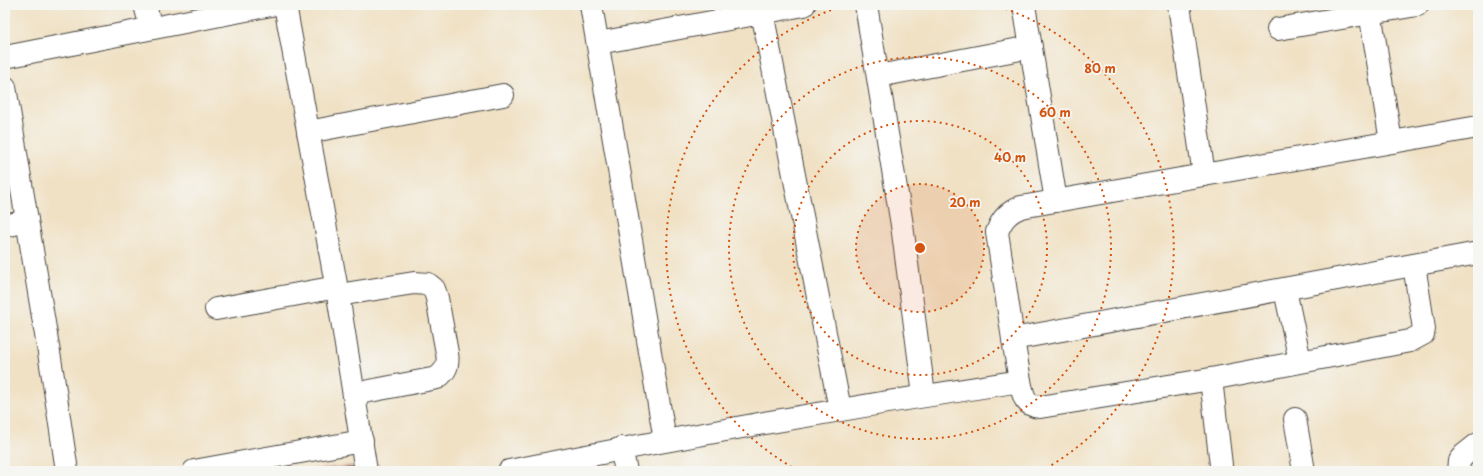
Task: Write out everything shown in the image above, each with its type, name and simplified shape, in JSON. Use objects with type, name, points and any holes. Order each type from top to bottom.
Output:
[{"type":"street","points":[[145,5],[151,28]]},
{"type":"street","points":[[5,57],[271,5]]},
{"type":"street","points":[[285,5],[338,291],[366,471]]},
{"type":"street","points":[[592,5],[665,440]]},
{"type":"street","points":[[598,43],[804,5]]},
{"type":"street","points":[[866,5],[902,224],[924,395]]},
{"type":"street","points":[[1024,5],[1056,201]]},
{"type":"street","points":[[1179,5],[1204,175]]},
{"type":"street","points":[[1278,29],[1417,5]]},
{"type":"street","points":[[762,12],[840,409]]},
{"type":"street","points":[[1370,12],[1390,142]]},
{"type":"street","points":[[878,76],[1032,47]]},
{"type":"street","points":[[5,87],[10,143],[27,221],[67,471]]},
{"type":"street","points":[[308,132],[503,95]]},
{"type":"street","points":[[1414,265],[1424,328],[1423,334],[1410,341],[1211,379],[1040,407],[1033,406],[1023,395],[997,232],[1000,223],[1012,210],[1021,207],[1478,127]]},
{"type":"street","points":[[5,226],[27,221]]},
{"type":"street","points":[[1013,339],[1285,290],[1478,253]]},
{"type":"street","points":[[216,309],[338,291],[414,283],[428,284],[434,289],[437,298],[448,362],[445,372],[437,378],[354,394]]},
{"type":"street","points":[[1285,290],[1300,361]]},
{"type":"street","points":[[1211,379],[1221,465]]},
{"type":"street","points":[[509,471],[621,448],[840,409],[1020,381]]},
{"type":"street","points":[[1295,419],[1304,471]]},
{"type":"street","points":[[194,471],[362,441]]},
{"type":"street","points":[[1458,471],[1459,460],[1478,444]]},
{"type":"street","points":[[621,448],[626,471]]},
{"type":"building","points":[[353,465],[354,471],[313,471],[312,469]]}]
